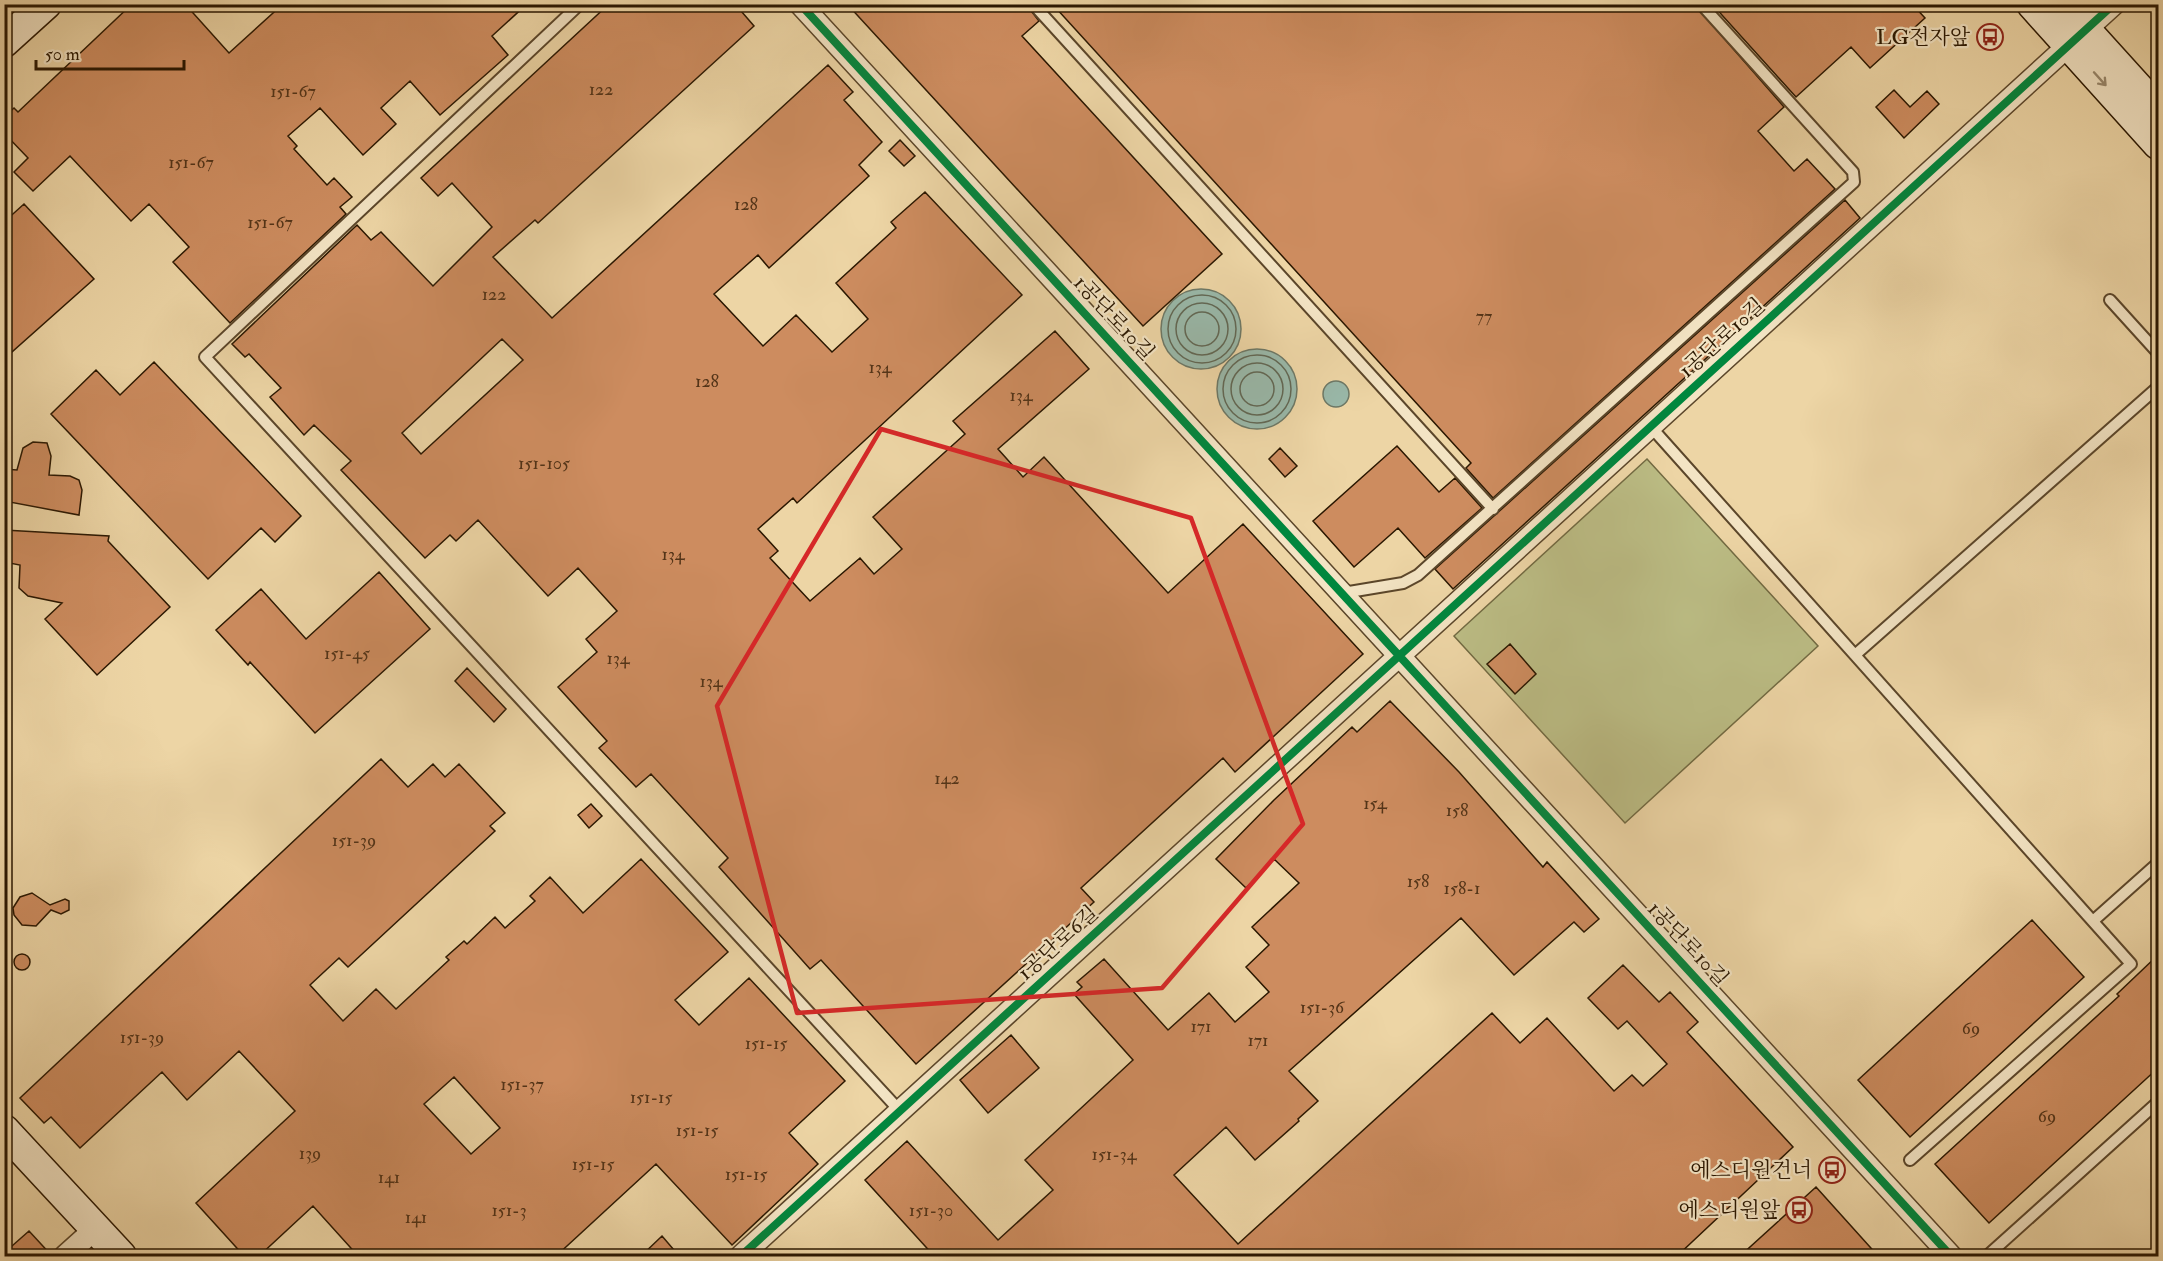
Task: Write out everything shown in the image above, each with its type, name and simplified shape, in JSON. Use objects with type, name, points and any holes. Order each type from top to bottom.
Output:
[{"type":"main road","points":[[4,42],[46,4]]},
{"type":"main road","points":[[2032,4],[2077,38],[2158,110]]},
{"type":"main road","points":[[2062,4],[2077,38],[2158,144]]},
{"type":"main road","points":[[4,1130],[121,1257]]},
{"type":"street","name":"1공단로10길","points":[[800,4],[1951,1257]]},
{"type":"street","name":"1공단로10길","points":[[1399,657],[2114,4]]},
{"type":"street","name":"1공단로6길","points":[[741,1257],[1399,657]]},
{"type":"street","points":[[65,1257],[95,1229]]},
{"type":"lane","points":[[580,4],[205,357],[900,1111]]},
{"type":"lane","points":[[1033,4],[1493,508]]},
{"type":"lane","points":[[1343,593],[1403,583],[1419,575],[1854,182],[1853,172],[1701,4]]},
{"type":"lane","points":[[2110,300],[2158,353]]},
{"type":"lane","points":[[1855,655],[2158,387]]},
{"type":"lane","points":[[1651,427],[2131,964],[1910,1160]]},
{"type":"lane","points":[[2093,921],[2158,863]]},
{"type":"lane","points":[[1987,1257],[2158,1102]]},
{"type":"highlighted area","points":[[881,429],[1191,518],[1303,824],[1162,988],[797,1013],[717,706]]},
{"type":"green space","points":[[1647,459],[1818,646],[1625,823],[1454,636]]},
{"type":"water","points":[[1201,289],[1216,292],[1229,301],[1238,314],[1241,329],[1238,344],[1229,357],[1216,366],[1201,369],[1186,366],[1173,357],[1164,344],[1161,329],[1164,314],[1173,301],[1186,292]]},
{"type":"water","points":[[1257,349],[1272,352],[1285,361],[1294,374],[1297,389],[1294,404],[1285,417],[1272,426],[1257,429],[1242,426],[1229,417],[1220,404],[1217,389],[1220,374],[1229,361],[1242,352]]},
{"type":"water","points":[[1336,381],[1345,385],[1349,394],[1345,403],[1336,407],[1327,403],[1323,394],[1327,385]]},
{"type":"building","points":[[132,4],[185,4],[229,53],[283,4],[527,4],[492,36],[508,55],[440,115],[410,81],[381,108],[396,124],[363,155],[320,108],[288,136],[297,146],[294,149],[327,185],[334,178],[352,197],[340,207],[346,214],[230,323],[173,262],[189,247],[149,204],[131,221],[70,156],[33,191],[14,172],[28,158],[4,133],[4,117],[14,108],[18,112]]},
{"type":"building","points":[[609,4],[735,4],[754,26],[538,223],[535,220],[493,257],[552,318],[828,65],[853,92],[844,100],[882,142],[859,165],[869,176],[769,268],[758,255],[714,294],[763,346],[796,315],[832,352],[868,319],[836,283],[896,228],[891,222],[925,192],[1022,295],[797,503],[793,498],[758,529],[778,551],[770,558],[810,601],[860,558],[874,574],[902,549],[873,517],[965,434],[953,421],[1055,331],[1089,369],[998,449],[1023,477],[1044,457],[1168,593],[1243,524],[1363,654],[1235,772],[1223,758],[1081,888],[1094,902],[916,1064],[821,960],[810,969],[719,867],[728,858],[651,774],[636,787],[599,748],[607,741],[558,687],[597,652],[586,639],[617,611],[578,568],[548,596],[478,520],[456,541],[450,535],[425,558],[341,470],[351,461],[314,425],[304,435],[270,397],[281,388],[249,354],[245,357],[232,344],[357,225],[371,240],[381,232],[433,286],[492,227],[452,183],[438,196],[421,178]],"holes":[[[502,339],[523,360],[421,454],[402,433]]]},
{"type":"building","points":[[847,4],[1026,4],[1039,21],[1022,36],[1222,254],[1143,326]]},
{"type":"building","points":[[1044,4],[1694,4],[1784,107],[1758,131],[1794,171],[1807,159],[1835,189],[1493,498],[1466,468],[1471,463],[1055,7],[1050,11]]},
{"type":"building","points":[[1712,4],[1912,4],[1925,18],[1870,68],[1851,47],[1796,97]]},
{"type":"building","points":[[1894,90],[1910,107],[1927,91],[1939,104],[1904,138],[1876,107]]},
{"type":"building","points":[[900,140],[915,156],[904,166],[889,151]]},
{"type":"building","points":[[1845,200],[1860,218],[1453,589],[1435,569]]},
{"type":"building","points":[[24,204],[94,279],[4,359],[4,222]]},
{"type":"building","points":[[154,362],[301,516],[275,542],[261,528],[208,579],[51,414],[96,370],[120,395]]},
{"type":"building","points":[[33,442],[47,443],[51,456],[49,475],[70,476],[79,480],[82,490],[79,515],[4,501],[4,469],[17,470],[23,448]]},
{"type":"building","points":[[1397,446],[1439,492],[1455,478],[1482,508],[1425,558],[1398,528],[1354,567],[1313,521]]},
{"type":"building","points":[[1280,448],[1297,466],[1285,477],[1269,459]]},
{"type":"building","points":[[4,530],[109,536],[108,541],[170,607],[97,675],[45,619],[62,603],[28,596],[19,588],[20,565],[4,562]]},
{"type":"building","points":[[379,572],[430,629],[315,733],[250,662],[248,665],[216,630],[261,589],[306,639]]},
{"type":"building","points":[[1510,644],[1536,674],[1515,694],[1487,664]]},
{"type":"building","points":[[467,668],[506,709],[494,722],[455,681]]},
{"type":"building","points":[[1390,701],[1459,772],[1543,867],[1547,862],[1599,919],[1584,932],[1574,922],[1514,975],[1461,918],[1289,1071],[1318,1101],[1298,1119],[1299,1121],[1255,1160],[1226,1127],[1174,1175],[1238,1244],[1492,1013],[1520,1043],[1547,1018],[1614,1091],[1632,1075],[1643,1086],[1667,1064],[1627,1021],[1618,1029],[1588,998],[1623,965],[1659,1002],[1670,992],[1698,1022],[1687,1032],[1793,1147],[1676,1257],[935,1257],[865,1180],[907,1141],[998,1240],[1053,1190],[1025,1160],[1133,1060],[1074,994],[1082,987],[1077,982],[1104,959],[1168,1030],[1209,993],[1235,1022],[1269,992],[1246,967],[1269,945],[1252,927],[1299,883],[1274,859],[1246,888],[1216,859],[1274,800],[1352,727],[1357,732]]},
{"type":"building","points":[[381,759],[408,787],[433,764],[445,777],[459,764],[505,813],[490,826],[495,831],[348,967],[339,958],[310,985],[343,1021],[376,989],[396,1009],[449,960],[446,957],[464,941],[467,944],[495,917],[505,928],[535,901],[530,896],[550,877],[583,913],[641,859],[728,952],[675,1000],[699,1025],[749,978],[845,1081],[789,1133],[818,1164],[732,1245],[656,1164],[555,1257],[359,1257],[313,1206],[258,1257],[245,1257],[196,1203],[295,1111],[239,1051],[187,1100],[162,1072],[80,1148],[51,1117],[44,1123],[20,1098]],"holes":[[[454,1077],[500,1128],[471,1154],[424,1104]]]},
{"type":"building","points":[[591,804],[602,816],[589,828],[578,815]]},
{"type":"building","points":[[32,893],[50,905],[65,899],[69,901],[69,910],[61,914],[51,910],[36,926],[22,925],[14,915],[13,908],[20,897]]},
{"type":"building","points":[[2032,920],[2084,977],[1910,1137],[1858,1080]]},
{"type":"building","points":[[22,954],[28,956],[30,962],[28,968],[22,970],[16,968],[14,962],[16,956]]},
{"type":"building","points":[[2158,955],[2158,1068],[1989,1223],[1935,1164],[2119,996],[2117,994]]},
{"type":"building","points":[[1011,1035],[1039,1068],[988,1113],[960,1080]]},
{"type":"building","points":[[1816,1187],[1879,1257],[1739,1257]]},
{"type":"building","points":[[29,1231],[53,1257],[4,1257],[4,1253]]},
{"type":"building","points":[[662,1236],[680,1257],[640,1257]]},
{"type":"cycle path","points":[[800,4],[1951,1256]]},
{"type":"cycle path","points":[[741,1256],[2114,4]]},
{"type":"place","name":"LG전자앞","points":[[1990,37]]},
{"type":"place","name":"에스디원건너","points":[[1832,1170]]},
{"type":"place","name":"에스디원앞","points":[[1799,1210]]}]
